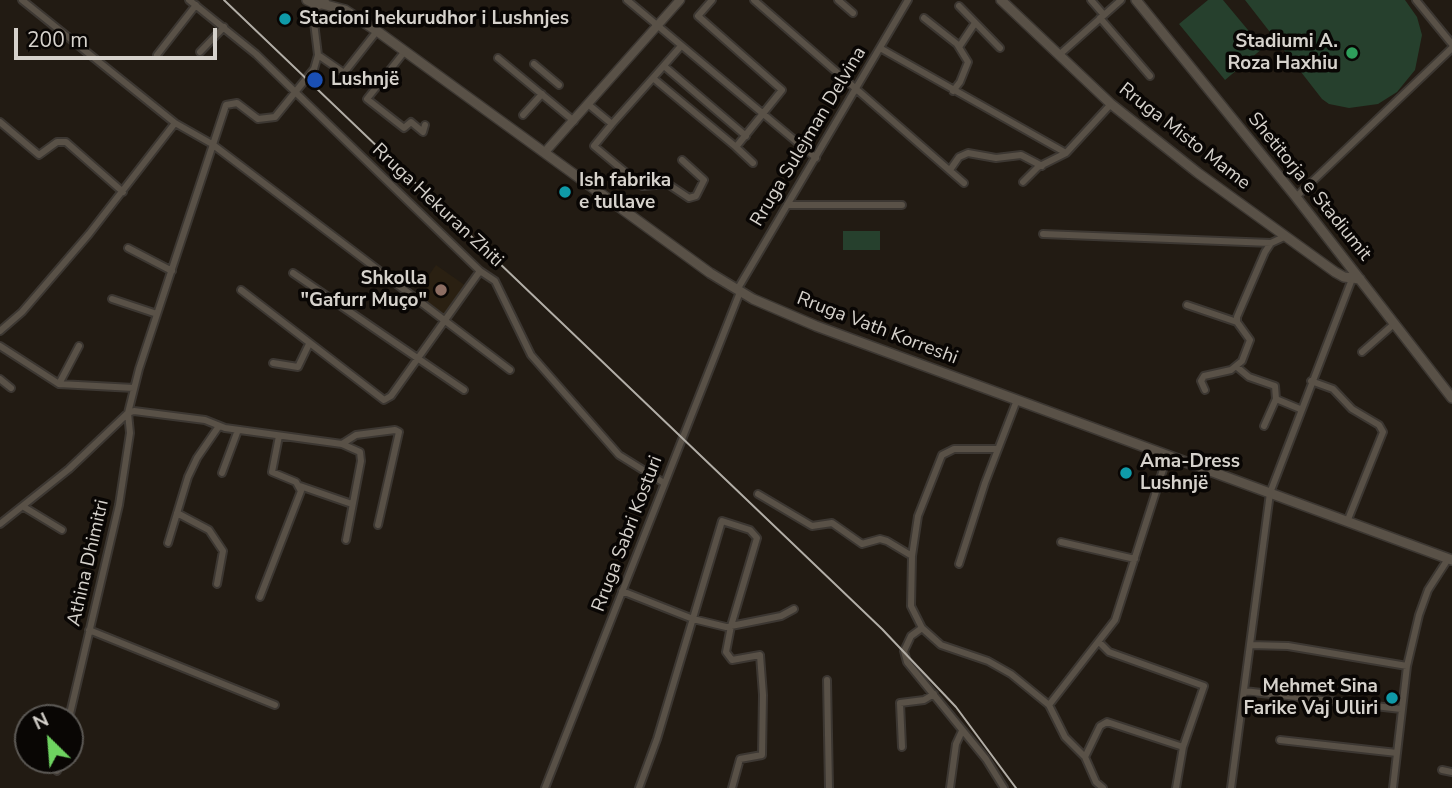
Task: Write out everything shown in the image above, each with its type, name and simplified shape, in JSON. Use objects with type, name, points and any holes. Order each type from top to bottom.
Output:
[{"type":"main road","name":"Rruga Vath Korreshi","points":[[337,0],[377,32],[738,291],[816,326],[1450,560]]},
{"type":"main road","name":"Rruga Misto Mame","points":[[1001,0],[1111,104],[1284,237],[1335,272],[1356,279]]},
{"type":"main road","points":[[1127,0],[1135,0]]},
{"type":"main road","name":"Shetitorja e Stadiumit","points":[[1135,0],[1296,197],[1356,279],[1395,323],[1452,398]]},
{"type":"main road","name":"Rruga Vath Korreshi","points":[[318,2],[351,13]]},
{"type":"street","points":[[22,0],[175,123],[212,144],[510,370]]},
{"type":"street","points":[[626,0],[816,158]]},
{"type":"street","points":[[638,10],[639,0]]},
{"type":"street","points":[[545,152],[680,0]]},
{"type":"street","points":[[712,0],[698,16],[780,85],[781,93],[736,147]]},
{"type":"street","points":[[754,0],[964,183]]},
{"type":"street","points":[[838,0],[853,13]]},
{"type":"street","name":"Rruga Sulejman Delvina","points":[[738,291],[908,0]]},
{"type":"street","points":[[1091,0],[1150,76]]},
{"type":"street","points":[[1059,55],[1121,0]]},
{"type":"street","points":[[1296,197],[1452,46],[1416,0]]},
{"type":"street","points":[[157,55],[192,2]]},
{"type":"street","name":"Rruga Hekuran Zhiti","points":[[192,2],[224,27],[480,271],[495,281],[523,343],[553,381],[619,455],[664,483]]},
{"type":"street","points":[[293,92],[314,69],[318,55],[313,14],[318,2]]},
{"type":"street","points":[[959,6],[1000,48]]},
{"type":"street","points":[[924,18],[959,47],[968,62],[953,91]]},
{"type":"street","points":[[959,47],[975,23]]},
{"type":"street","points":[[200,52],[224,27]]},
{"type":"street","points":[[318,55],[344,73],[377,32]]},
{"type":"street","points":[[681,46],[594,146],[642,186],[668,184],[689,198],[696,195],[704,180],[682,160]]},
{"type":"street","points":[[880,48],[1066,153]]},
{"type":"street","points":[[405,51],[367,99],[404,128],[411,122],[423,132],[425,125]]},
{"type":"street","points":[[498,58],[573,121]]},
{"type":"street","points":[[534,64],[559,85]]},
{"type":"street","points":[[664,66],[746,136]]},
{"type":"street","points":[[653,78],[753,163]]},
{"type":"street","name":"Athina Dhimitri","points":[[72,704],[119,505],[130,433],[131,399],[226,104],[237,103],[258,119],[268,120],[283,109],[293,92]]},
{"type":"street","points":[[523,115],[542,94]]},
{"type":"street","points":[[1023,182],[1042,166],[1066,153],[1111,104]]},
{"type":"street","points":[[589,105],[612,124]]},
{"type":"street","points":[[711,126],[721,115]]},
{"type":"street","points":[[0,122],[39,155],[57,142],[66,142],[123,192]]},
{"type":"street","points":[[0,331],[22,312],[123,192],[175,123]]},
{"type":"street","points":[[950,170],[959,156],[968,153],[996,158],[1021,155],[1042,166]]},
{"type":"street","points":[[787,205],[902,205]]},
{"type":"street","points":[[1043,234],[1271,243],[1284,237]]},
{"type":"street","points":[[1237,322],[1259,264],[1271,243]]},
{"type":"street","points":[[128,248],[172,271]]},
{"type":"street","points":[[241,290],[384,400],[391,396],[480,271]]},
{"type":"street","points":[[293,273],[464,390]]},
{"type":"street","points":[[1231,788],[1270,493],[1311,381],[1356,279]]},
{"type":"street","name":"Rruga Sabri Kosturi","points":[[545,788],[738,291]]},
{"type":"street","points":[[112,299],[157,314]]},
{"type":"street","points":[[1187,305],[1237,322],[1250,340],[1237,367],[1204,376],[1201,381],[1205,390]]},
{"type":"street","points":[[1362,352],[1395,323]]},
{"type":"street","points":[[273,363],[298,367],[309,344]]},
{"type":"street","points":[[0,346],[60,384],[134,388]]},
{"type":"street","points":[[60,384],[79,346]]},
{"type":"street","points":[[1237,367],[1249,377],[1275,386],[1276,399],[1264,426]]},
{"type":"street","points":[[0,379],[11,388]]},
{"type":"street","points":[[1311,381],[1333,389],[1352,409],[1379,425],[1383,432],[1347,522]]},
{"type":"street","points":[[1276,399],[1300,409]]},
{"type":"street","points":[[959,564],[1017,400]]},
{"type":"street","points":[[0,524],[24,507],[129,410],[205,420],[238,430],[342,444],[362,456],[346,540]]},
{"type":"street","points":[[168,543],[197,458],[219,426]]},
{"type":"street","points":[[222,473],[238,430]]},
{"type":"street","points":[[342,444],[356,435],[395,430],[399,432],[378,525]]},
{"type":"street","points":[[279,436],[272,472],[300,486],[349,503]]},
{"type":"street","points":[[998,449],[954,449],[942,455],[918,516],[912,556],[911,606],[922,628],[941,645],[988,661],[1011,674],[1049,705],[1065,737],[1084,757],[1096,782],[1103,788]]},
{"type":"street","points":[[1049,705],[1115,620],[1167,457]]},
{"type":"street","points":[[260,597],[299,496],[300,486]]},
{"type":"street","points":[[758,494],[811,526],[832,523],[862,544],[880,539],[912,556]]},
{"type":"street","points":[[24,507],[62,530]]},
{"type":"street","points":[[177,513],[209,530],[223,551],[217,584]]},
{"type":"street","points":[[639,788],[657,740],[722,521],[750,530],[757,542],[731,626],[727,658],[732,660],[760,655],[763,695],[762,755],[740,759],[732,788]]},
{"type":"street","points":[[1061,542],[1135,559]]},
{"type":"street","points":[[1393,788],[1408,666],[1428,590],[1450,560]]},
{"type":"street","points":[[622,591],[693,619],[731,626],[780,616],[794,609]]},
{"type":"street","points":[[922,628],[911,636],[904,654],[1004,788]]},
{"type":"street","points":[[89,630],[275,705]]},
{"type":"street","points":[[1099,642],[1110,652],[1204,686],[1183,747],[1176,788]]},
{"type":"street","points":[[1251,645],[1288,646],[1408,666]]},
{"type":"street","points":[[827,680],[829,788]]},
{"type":"street","points":[[1244,691],[1401,709]]},
{"type":"street","points":[[902,747],[900,702],[924,701],[934,694]]},
{"type":"street","points":[[1084,757],[1100,726],[1107,722],[1183,747]]},
{"type":"street","points":[[950,788],[956,744],[962,731]]},
{"type":"street","points":[[1280,740],[1397,753]]},
{"type":"street","points":[[1442,770],[1452,772]]},
{"type":"shaded area","name":"Shkolla \"Gafurr Muço\"","points":[[436,265],[466,286],[445,316],[416,294]]},
{"type":"green space","points":[[1208,0],[1223,0],[1263,48],[1225,80],[1179,24]]},
{"type":"green space","name":"Stadiumi A. Roza Haxhiu","points":[[1245,0],[1405,0],[1417,17],[1422,35],[1415,70],[1397,92],[1378,104],[1349,108],[1329,104],[1322,99]]},
{"type":"green space","points":[[843,231],[880,231],[880,250],[843,250]]},
{"type":"railway","points":[[224,0],[882,629],[956,707],[1016,788]]},
{"type":"place","name":"Stacioni hekurudhor i Lushnjes","points":[[285,19]]},
{"type":"place","name":"Stadiumi A. Roza Haxhiu","points":[[1352,53]]},
{"type":"place","name":"Lushnjë","points":[[315,80]]},
{"type":"place","name":"Ish fabrika e tullave","points":[[565,192]]},
{"type":"place","name":"Shkolla \"Gafurr Muço\"","points":[[441,290]]},
{"type":"place","name":"Ama-Dress Lushnjë","points":[[1126,473]]},
{"type":"place","name":"Mehmet Sina Farike Vaj Ulliri","points":[[1392,698]]}]
